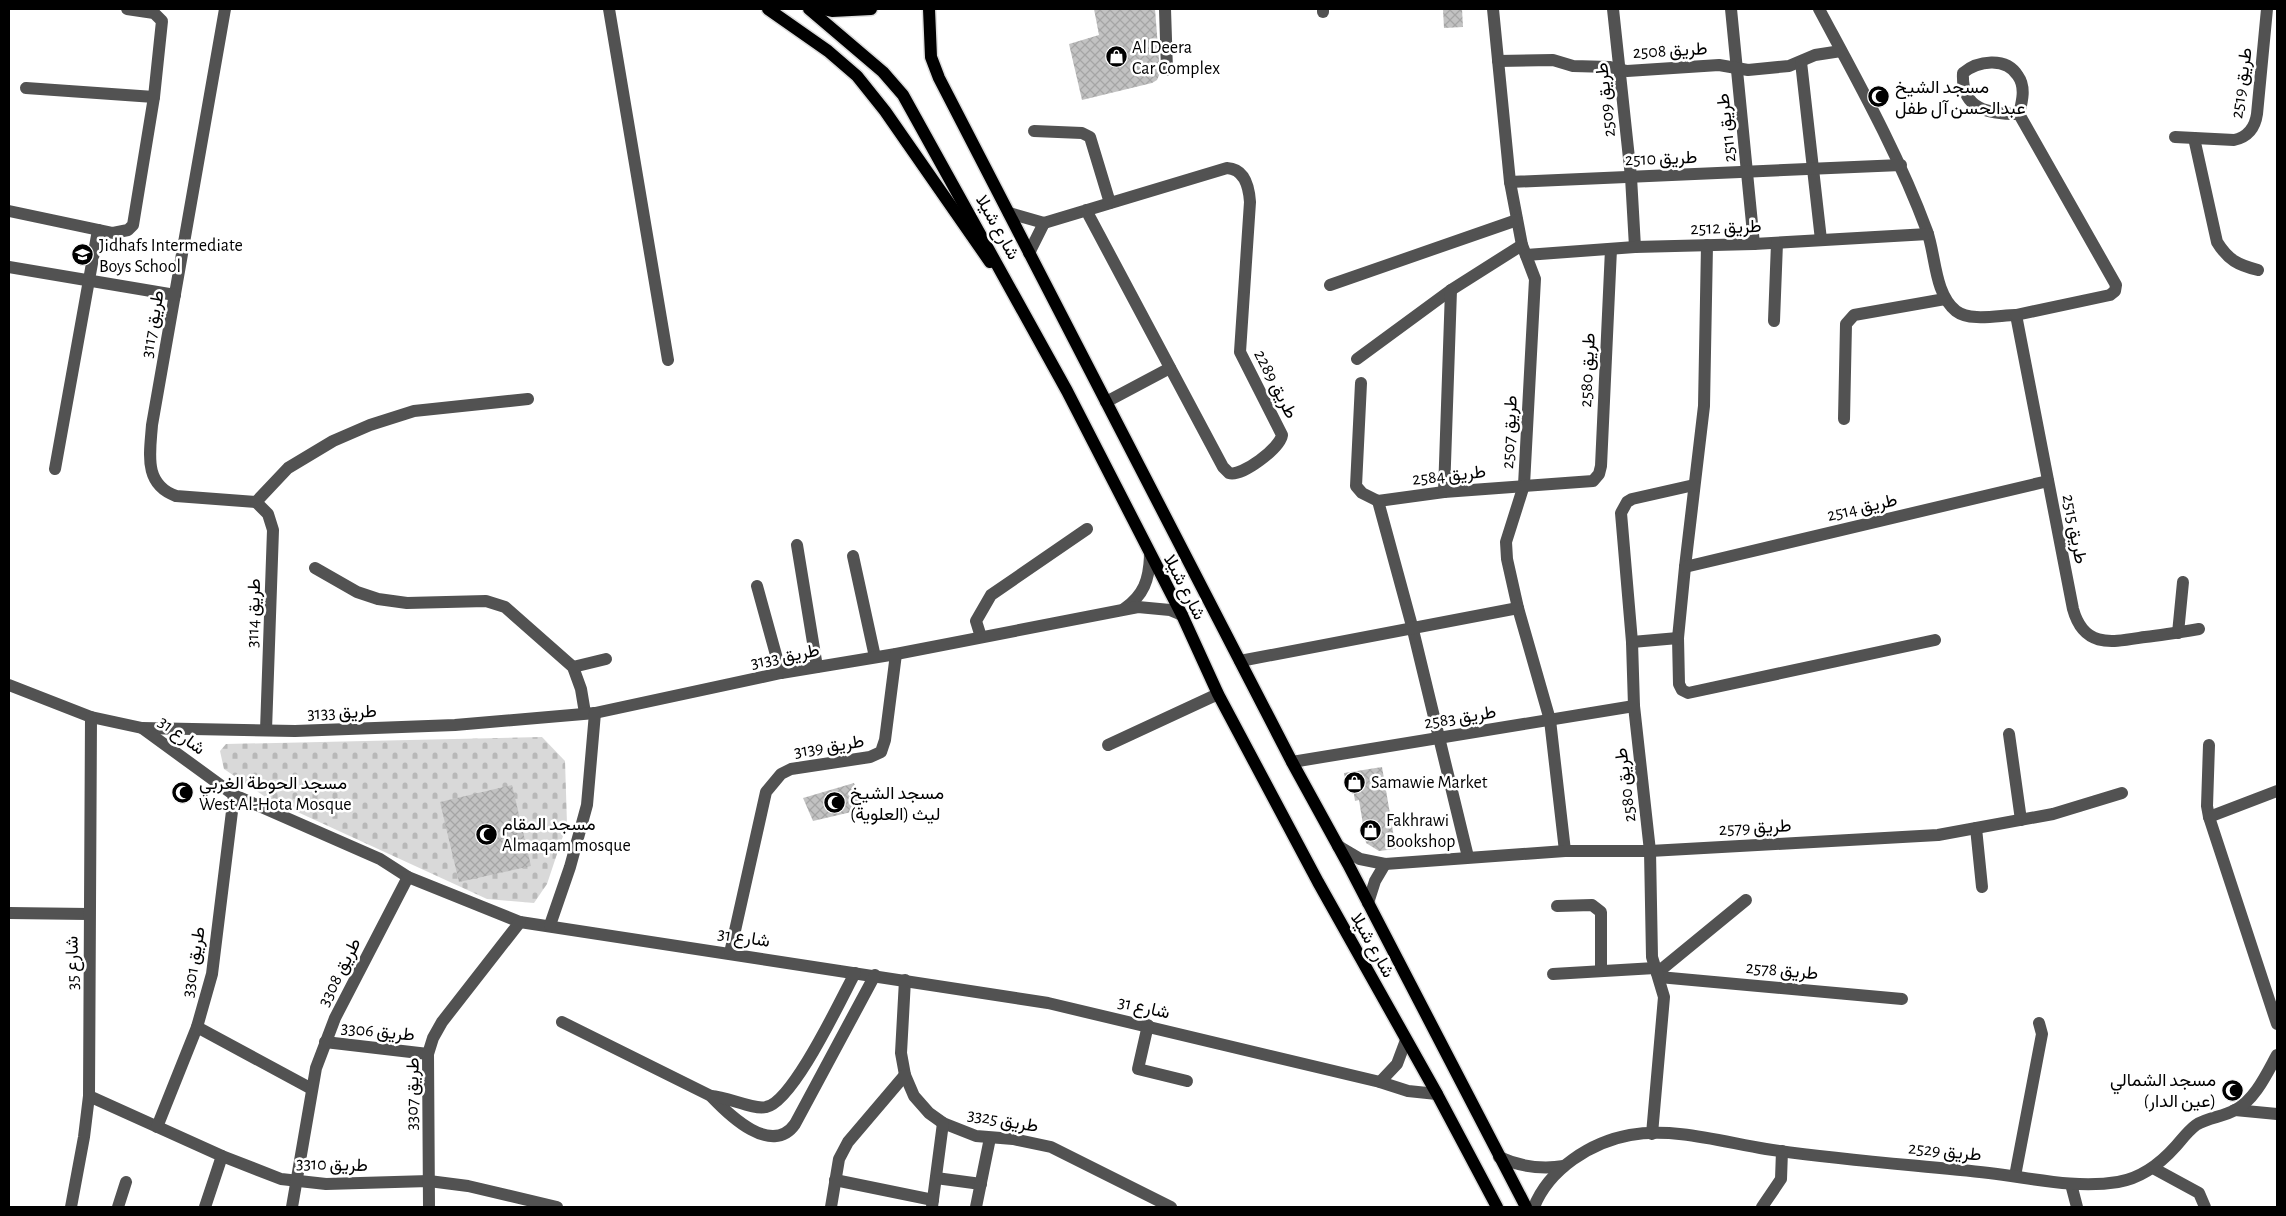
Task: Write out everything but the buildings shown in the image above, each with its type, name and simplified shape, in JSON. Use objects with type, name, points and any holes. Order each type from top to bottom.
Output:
[{"type":"main road","points":[[768,9],[828,51],[857,76],[885,111],[977,245],[1012,287]]},
{"type":"main road","name":"شارع شيلا","points":[[809,9],[883,72],[903,95],[1012,287],[1182,615],[1218,694],[1318,882],[1437,1094],[1497,1207]]},
{"type":"main road","points":[[823,9],[832,11],[871,9]]},
{"type":"main road","name":"شارع شيلا","points":[[930,9],[932,57],[939,78],[1292,762],[1368,903],[1526,1207]]},
{"type":"street","points":[[9,211],[121,233],[134,225],[138,211],[154,97],[162,21],[154,13],[127,9]]},
{"type":"street","name":"طريق 3117","points":[[225,9],[152,425],[150,462],[154,479],[164,492],[176,496],[256,502]]},
{"type":"street","points":[[609,9],[668,360]]},
{"type":"street","points":[[1165,9],[1168,70]]},
{"type":"street","name":"طريق 2507","points":[[1493,9],[1510,182],[1524,250],[1535,279],[1524,485],[1506,542],[1507,559],[1518,608],[1550,720],[1565,851]]},
{"type":"street","name":"طريق 2509","points":[[1613,9],[1631,177],[1635,247]]},
{"type":"street","name":"طريق 2511","points":[[1731,9],[1754,244]]},
{"type":"street","points":[[1819,9],[1901,165],[1928,234],[1945,299],[1958,313],[1968,316],[2016,315],[2110,295],[2116,286],[2018,114],[2023,88],[2018,76],[2010,68],[1996,63],[1982,62],[1971,66],[1963,74],[1962,84],[1967,97],[1977,107],[1990,113],[2018,114]]},
{"type":"street","name":"طريق 2519","points":[[2175,137],[2234,140],[2241,138],[2252,128],[2257,114],[2267,9]]},
{"type":"street","name":"طريق 2508","points":[[1498,61],[1553,60],[1573,66],[1601,66],[1635,70],[1719,65],[1748,70],[1788,66],[1815,55],[1841,51]]},
{"type":"street","points":[[1801,62],[1821,240]]},
{"type":"street","points":[[26,88],[154,97]]},
{"type":"street","points":[[1034,131],[1082,133],[1090,137],[1110,203]]},
{"type":"street","points":[[2194,138],[2217,242],[2225,256],[2238,265],[2258,270]]},
{"type":"street","name":"طريق 2510","points":[[1510,182],[1901,165]]},
{"type":"street","name":"طريق 2289","points":[[1044,223],[1086,210],[1227,168],[1240,172],[1247,182],[1250,202],[1240,352],[1281,430],[1279,445],[1241,472],[1233,474],[1225,471],[1086,210]]},
{"type":"street","points":[[1009,213],[1044,223],[1029,253]]},
{"type":"street","points":[[1330,285],[1517,220]]},
{"type":"street","points":[[55,469],[87,280],[98,230]]},
{"type":"street","name":"طريق 2512","points":[[1524,250],[1754,244],[1928,234]]},
{"type":"street","points":[[1774,321],[1777,243]]},
{"type":"street","points":[[1706,245],[1704,406],[1684,567],[1678,638],[1679,684],[1682,690],[1688,693],[1935,640]]},
{"type":"street","name":"طريق 2580","points":[[1584,483],[1592,481],[1599,474],[1600,466],[1610,249]]},
{"type":"street","points":[[1356,359],[1451,290],[1524,250]]},
{"type":"street","points":[[9,267],[175,295]]},
{"type":"street","points":[[1444,492],[1451,290]]},
{"type":"street","points":[[1844,419],[1846,324],[1849,319],[1854,315],[1945,299]]},
{"type":"street","name":"طريق 2515","points":[[2016,315],[2073,609],[2081,627],[2097,640],[2108,642],[2199,629]]},
{"type":"street","points":[[1106,402],[1170,368]]},
{"type":"street","points":[[1361,383],[1356,486],[1362,493],[1378,501],[1412,626],[1468,858]]},
{"type":"street","points":[[256,502],[288,468],[333,440],[370,425],[414,411],[528,399]]},
{"type":"street","name":"طريق 2514","points":[[1684,567],[2048,481]]},
{"type":"street","name":"طريق 2584","points":[[1378,501],[1444,492],[1524,485],[1584,483]]},
{"type":"street","name":"طريق 2580","points":[[1652,1134],[1664,997],[1651,945],[1650,851],[1634,706],[1632,642],[1621,519],[1623,507],[1632,499],[1694,485]]},
{"type":"street","name":"طريق 3114","points":[[256,502],[268,514],[273,530],[266,730]]},
{"type":"street","points":[[981,637],[976,621],[992,595],[1087,529]]},
{"type":"street","points":[[797,545],[817,667]]},
{"type":"street","points":[[853,556],[875,657]]},
{"type":"street","points":[[1124,609],[1136,600],[1145,589],[1149,574],[1150,556]]},
{"type":"street","points":[[315,568],[356,592],[378,599],[407,603],[476,600],[496,603],[505,607],[573,667],[590,713],[587,805],[570,867],[550,925]]},
{"type":"street","points":[[2178,633],[2183,582]]},
{"type":"street","points":[[756,586],[781,673]]},
{"type":"street","name":"طريق 3133","points":[[91,717],[142,728],[294,731],[455,725],[590,713],[781,673],[896,654],[1124,609],[1154,608],[1182,615]]},
{"type":"street","points":[[1240,661],[1412,626],[1518,608]]},
{"type":"street","points":[[1632,642],[1678,638]]},
{"type":"street","name":"طريق 3139","points":[[730,953],[766,792],[781,774],[791,769],[870,757],[881,752],[885,740],[896,654]]},
{"type":"street","points":[[573,667],[606,660]]},
{"type":"street","points":[[9,685],[91,717]]},
{"type":"street","points":[[1108,745],[1218,694]]},
{"type":"street","name":"طريق 2583","points":[[1292,762],[1634,706]]},
{"type":"street","name":"شارع 35","points":[[71,1207],[84,1137],[89,1096],[91,717]]},
{"type":"street","name":"شارع 31","points":[[142,728],[234,795],[380,858],[408,877],[520,922],[550,925],[1048,1003],[1148,1025],[1380,1082],[1408,1091],[1437,1094]]},
{"type":"street","points":[[2009,734],[2020,820]]},
{"type":"street","points":[[2209,745],[2207,806],[2209,817],[2277,1024]]},
{"type":"street","points":[[2209,817],[2277,791]]},
{"type":"street","name":"طريق 2579","points":[[1338,846],[1360,860],[1386,864],[1565,851],[1650,851],[1938,835],[2053,814],[2122,793]]},
{"type":"street","name":"طريق 3301","points":[[157,1127],[197,1027],[212,974],[234,795]]},
{"type":"street","points":[[1976,828],[1982,887]]},
{"type":"street","points":[[1368,903],[1375,880],[1386,864]]},
{"type":"street","name":"طريق 3308","points":[[292,1207],[310,1088],[325,1042],[335,1018],[408,877]]},
{"type":"street","points":[[1657,973],[1746,900]]},
{"type":"street","points":[[1557,906],[1592,905],[1601,912],[1601,970]]},
{"type":"street","points":[[9,913],[89,914]]},
{"type":"street","name":"طريق 3307","points":[[429,1207],[428,1054],[433,1038],[442,1022],[520,922]]},
{"type":"street","name":"طريق 2578","points":[[1553,974],[1601,970],[1657,973],[1902,998]]},
{"type":"street","points":[[562,1022],[711,1096],[731,1098],[760,1108],[778,1101],[814,1048],[855,972]]},
{"type":"street","points":[[711,1096],[722,1109],[749,1128],[768,1136],[786,1133],[795,1124],[875,975]]},
{"type":"street","name":"طريق 3325","points":[[905,980],[901,1053],[905,1075],[914,1096],[929,1113],[943,1123],[976,1136],[1013,1139],[1051,1147],[1171,1207]]},
{"type":"street","points":[[2016,1176],[2042,1034],[2039,1023]]},
{"type":"street","points":[[1148,1025],[1138,1069],[1187,1081]]},
{"type":"street","points":[[197,1027],[310,1088]]},
{"type":"street","points":[[1380,1082],[1396,1064],[1406,1040]]},
{"type":"street","name":"طريق 3306","points":[[325,1042],[428,1054]]},
{"type":"street","name":"طريق 2529","points":[[1534,1207],[1544,1188],[1564,1166],[1596,1147],[1615,1139],[1631,1135],[1652,1134],[1676,1135],[1782,1151],[2016,1176],[2071,1184],[2118,1182],[2140,1176],[2154,1168],[2191,1129],[2205,1120],[2235,1110],[2251,1096],[2277,1054]]},
{"type":"street","points":[[832,1207],[839,1159],[848,1142],[905,1075]]},
{"type":"street","name":"طريق 3310","points":[[89,1096],[222,1156],[267,1174],[296,1182],[326,1184],[429,1181],[468,1186],[557,1207]]},
{"type":"street","points":[[2235,1110],[2277,1114]]},
{"type":"street","points":[[835,1180],[932,1203],[943,1123]]},
{"type":"street","points":[[976,1207],[990,1138]]},
{"type":"street","points":[[1762,1207],[1781,1179],[1782,1151]]},
{"type":"street","points":[[205,1207],[222,1156]]},
{"type":"street","name":"طريق 2529","points":[[1500,1157],[1528,1167],[1552,1168],[1564,1166]]},
{"type":"street","points":[[2154,1168],[2199,1193],[2205,1207]]},
{"type":"street","points":[[936,1178],[981,1184]]},
{"type":"street","points":[[118,1207],[126,1182]]},
{"type":"street","points":[[2071,1184],[2077,1207]]},
{"type":"green space","points":[[542,737],[565,761],[567,824],[547,884],[534,903],[487,899],[267,798],[224,769],[220,751],[226,744]]},
{"type":"place","name":"Al Deera Car Complex","points":[[1116,57]]},
{"type":"place","name":"مسجد الشيخ عبدالحسن آل طفل","points":[[1879,97]]},
{"type":"place","name":"Jidhafs Intermediate Boys School","points":[[83,255]]},
{"type":"place","name":"Samawie Market","points":[[1355,782]]},
{"type":"place","name":"مسجد الحوطة الغربي West Al-Hota Mosque","points":[[183,793]]},
{"type":"place","name":"مسجد الشيخ ليث (العلوية)","points":[[834,803]]},
{"type":"place","name":"Fakhrawi Bookshop","points":[[1370,830]]},
{"type":"place","name":"مسجد المقام Almaqam mosque","points":[[486,834]]},
{"type":"place","name":"مسجد الشمالي (عين الدار)","points":[[2232,1090]]}]
